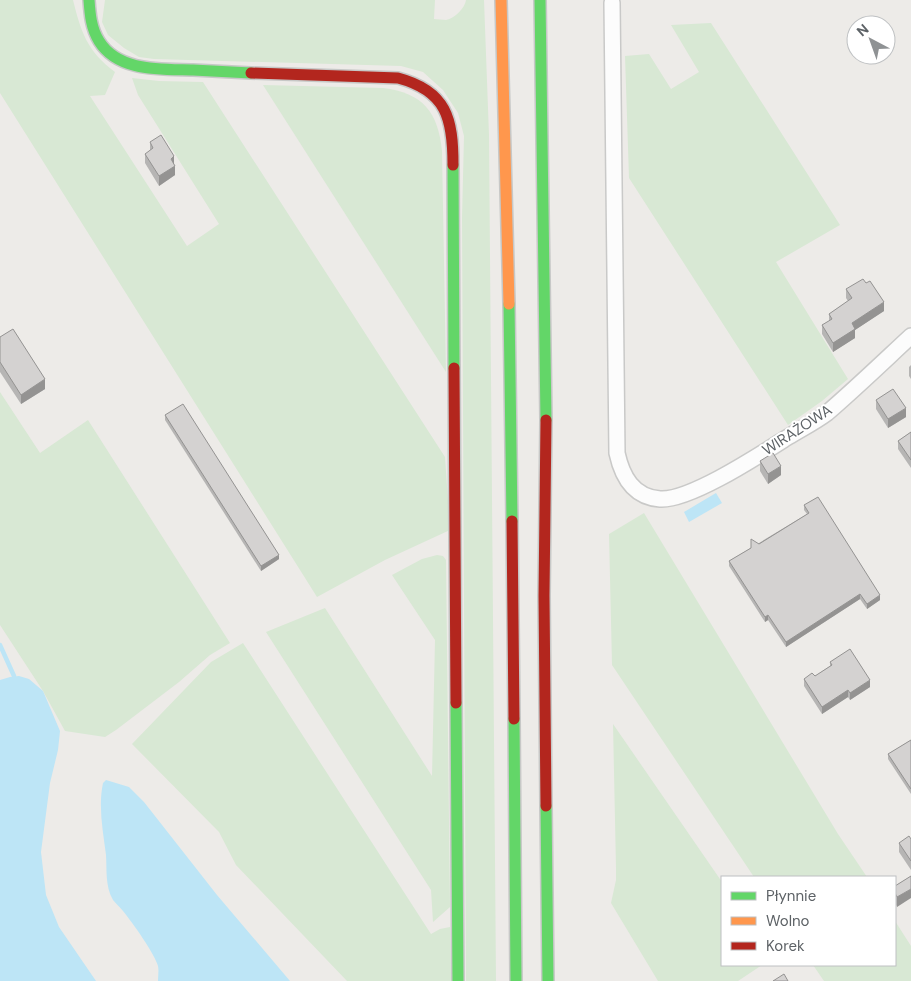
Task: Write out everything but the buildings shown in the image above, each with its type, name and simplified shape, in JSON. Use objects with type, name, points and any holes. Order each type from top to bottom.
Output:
[{"type":"main road","points":[[89,0],[90,20],[100,43],[118,60],[132,66],[156,69],[398,78],[427,89],[440,102],[447,113],[453,138],[458,981]]},
{"type":"main road","points":[[501,0],[511,399],[516,981]]},
{"type":"main road","points":[[540,0],[546,402],[544,596],[548,981]]},
{"type":"street","name":"WIRAŻOWA","points":[[612,3],[617,453],[625,477],[633,488],[648,496],[668,499],[682,496],[733,470],[825,414],[911,336]]},
{"type":"green space","points":[[0,0],[73,0],[86,40],[105,64],[115,72],[105,95],[90,96],[187,246],[219,224],[138,95],[132,78],[203,82],[445,457],[450,530],[385,560],[317,597],[0,93]]},
{"type":"green space","points":[[105,0],[435,0],[434,19],[446,20],[459,12],[466,0],[484,0],[489,135],[496,981],[466,981],[462,218],[464,136],[458,113],[443,90],[423,72],[401,66],[139,57],[108,35],[102,22]]},
{"type":"green space","points":[[711,23],[840,225],[776,262],[848,379],[822,401],[788,425],[629,178],[625,56],[649,54],[671,89],[699,72],[671,25]]},
{"type":"green space","points":[[263,85],[383,88],[409,94],[426,107],[432,115],[437,125],[442,151],[446,372]]},
{"type":"green space","points":[[0,392],[40,453],[88,420],[230,643],[210,655],[179,682],[105,737],[65,731],[43,691],[0,625]]},
{"type":"green space","points":[[644,513],[838,834],[866,876],[753,876],[612,665],[609,534]]},
{"type":"green space","points":[[437,555],[443,556],[446,560],[450,907],[433,922],[431,890],[266,632],[325,608],[432,776],[435,640],[392,575],[422,559]]},
{"type":"green space","points":[[243,643],[431,934],[440,929],[450,927],[451,981],[347,981],[236,865],[219,832],[132,744],[211,662]]},
{"type":"green space","points":[[613,724],[721,881],[721,966],[760,966],[738,981],[658,981],[611,903],[616,880]]},
{"type":"green space","points":[[896,923],[911,946],[911,981],[824,981],[814,966],[896,966]]},
{"type":"water","points":[[716,493],[722,503],[689,522],[684,512]]},
{"type":"water","points":[[19,676],[29,679],[43,691],[60,731],[58,750],[50,783],[41,852],[46,895],[59,927],[96,981],[0,981],[0,680]]},
{"type":"water","points":[[106,780],[129,787],[144,802],[217,895],[290,981],[158,981],[158,966],[153,954],[110,895],[101,810],[103,783]]},
{"type":"waterway","points":[[0,645],[14,676]]},
{"type":"traffic: fast","points":[[89,0],[91,21],[99,41],[107,51],[129,64],[154,69],[251,73]]},
{"type":"traffic: fast","points":[[540,0],[546,420]]},
{"type":"traffic: fast","points":[[453,165],[454,368]]},
{"type":"traffic: fast","points":[[509,304],[512,521]]},
{"type":"traffic: fast","points":[[456,703],[458,981]]},
{"type":"traffic: fast","points":[[514,719],[516,981]]},
{"type":"traffic: fast","points":[[546,806],[548,981]]},
{"type":"traffic: slow","points":[[501,0],[509,304]]},
{"type":"traffic: jam","points":[[251,73],[398,78],[414,84],[437,99],[444,109],[449,121],[453,165]]},
{"type":"traffic: jam","points":[[454,368],[456,703]]},
{"type":"traffic: jam","points":[[546,420],[544,596],[546,806]]},
{"type":"traffic: jam","points":[[512,521],[514,719]]}]
